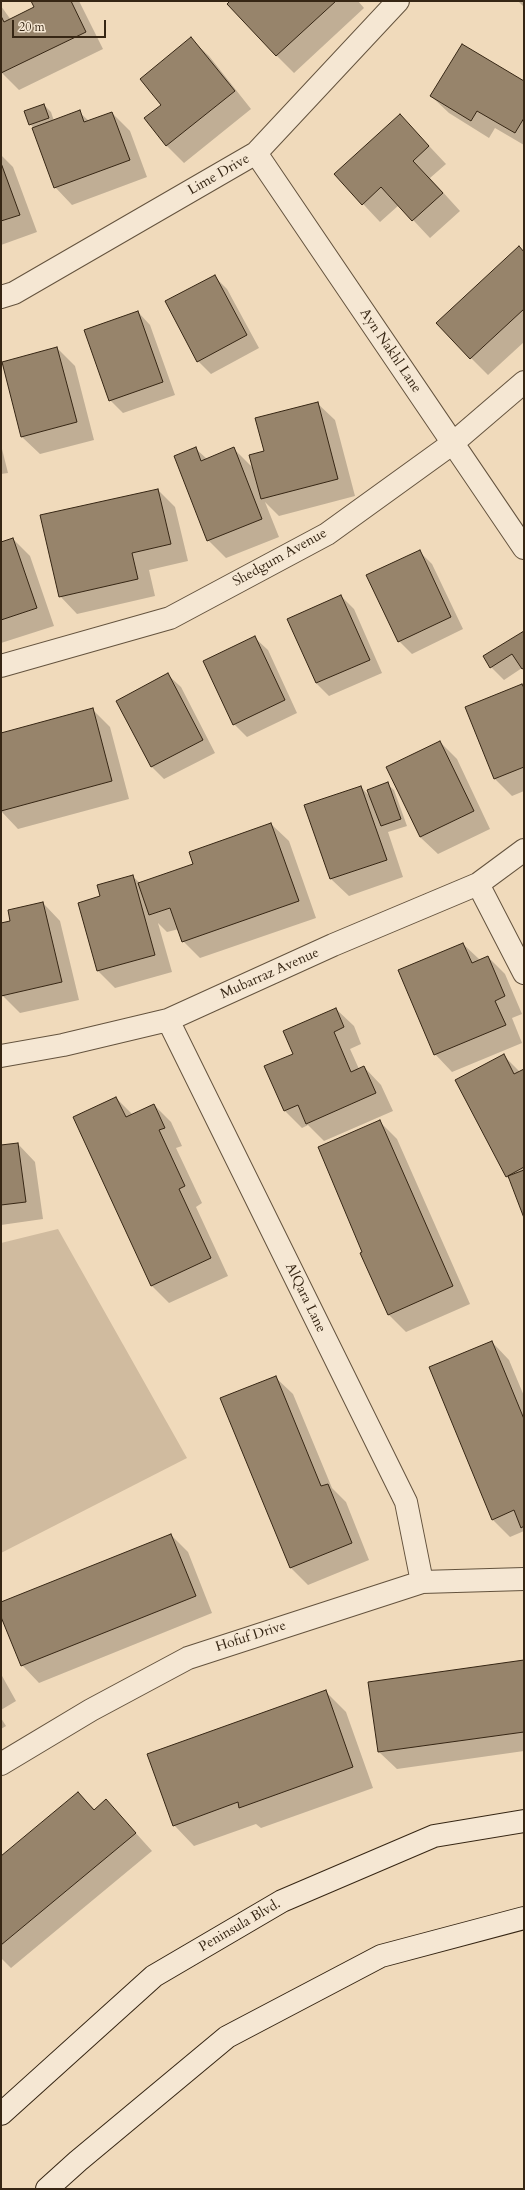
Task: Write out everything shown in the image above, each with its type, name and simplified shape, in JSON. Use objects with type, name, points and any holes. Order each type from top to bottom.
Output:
[{"type":"street","name":"Lime Drive","points":[[1,297],[14,293],[256,153],[398,1]]},
{"type":"street","name":"Ayn Nakhl Lane","points":[[256,153],[524,548]]},
{"type":"street","name":"Shedgum Avenue","points":[[1,666],[170,618],[327,534],[453,443],[524,382]]},
{"type":"street","name":"Mubarraz Avenue","points":[[1,1056],[63,1045],[168,1020],[333,945],[478,884],[524,850]]},
{"type":"street","points":[[478,884],[524,973]]},
{"type":"street","name":"AlQara Lane","points":[[168,1020],[406,1502],[422,1582]]},
{"type":"street","name":"Hofuf Drive","points":[[1,1764],[91,1710],[188,1658],[422,1582],[524,1579]]},
{"type":"street","name":"Peninsula Blvd.","points":[[1,2114],[154,1976],[282,1901],[434,1836],[524,1821]]},
{"type":"street","points":[[47,2189],[78,2161],[227,2037],[381,1956],[524,1918]]},
{"type":"shaded area","points":[[58,1229],[187,1458],[1,1553],[1,1243]]},
{"type":"building","points":[[31,1],[71,1],[86,32],[1,73],[1,16],[4,22],[34,7]]},
{"type":"building","points":[[230,1],[336,1],[276,56],[227,4]]},
{"type":"building","points":[[191,37],[235,91],[166,146],[144,118],[161,105],[140,79]]},
{"type":"building","points":[[462,44],[524,81],[524,118],[515,133],[477,111],[471,121],[430,96]]},
{"type":"building","points":[[44,104],[49,118],[29,125],[24,111]]},
{"type":"building","points":[[80,110],[84,122],[112,112],[130,160],[54,188],[32,128]]},
{"type":"building","points":[[400,114],[429,146],[413,161],[443,193],[412,221],[381,187],[362,205],[334,174]]},
{"type":"building","points":[[1,163],[20,215],[1,221]]},
{"type":"building","points":[[519,246],[524,252],[524,309],[470,359],[436,323]]},
{"type":"building","points":[[215,275],[247,335],[197,362],[165,301]]},
{"type":"building","points":[[138,311],[163,382],[109,401],[84,330]]},
{"type":"building","points":[[57,347],[77,422],[21,437],[2,362]]},
{"type":"building","points":[[318,402],[338,479],[261,499],[249,455],[264,451],[255,418]]},
{"type":"building","points":[[196,447],[201,461],[234,447],[262,519],[207,541],[174,456]]},
{"type":"building","points":[[158,489],[171,544],[132,553],[138,579],[59,597],[40,515]]},
{"type":"building","points":[[13,538],[37,608],[1,620],[1,542]]},
{"type":"building","points":[[420,550],[451,617],[398,642],[366,575]]},
{"type":"building","points":[[341,595],[370,660],[316,683],[287,619]]},
{"type":"building","points":[[524,631],[524,668],[522,669],[512,654],[490,668],[483,656]]},
{"type":"building","points":[[255,636],[285,700],[233,725],[203,661]]},
{"type":"building","points":[[168,673],[203,740],[151,767],[116,701]]},
{"type":"building","points":[[522,684],[524,688],[524,767],[494,779],[465,707]]},
{"type":"building","points":[[93,708],[112,781],[1,811],[1,733]]},
{"type":"building","points":[[440,741],[474,811],[420,837],[386,767]]},
{"type":"building","points":[[388,782],[401,819],[381,826],[367,790]]},
{"type":"building","points":[[361,786],[387,860],[330,879],[304,805]]},
{"type":"building","points":[[271,823],[299,901],[182,942],[170,908],[149,915],[138,883],[193,864],[189,852]]},
{"type":"building","points":[[133,875],[155,955],[97,971],[78,903],[100,896],[97,885]]},
{"type":"building","points":[[43,902],[62,982],[1,996],[1,923],[10,921],[8,910]]},
{"type":"building","points":[[463,943],[472,963],[488,956],[505,996],[495,1001],[506,1025],[434,1055],[398,970]]},
{"type":"building","points":[[336,1008],[344,1027],[334,1032],[351,1072],[364,1066],[376,1093],[306,1124],[298,1105],[284,1111],[264,1066],[293,1054],[283,1031]]},
{"type":"building","points":[[504,1054],[514,1074],[524,1069],[524,1167],[506,1177],[455,1080]]},
{"type":"building","points":[[116,1097],[126,1117],[154,1104],[165,1128],[159,1130],[185,1186],[179,1189],[211,1258],[151,1286],[73,1117]]},
{"type":"building","points":[[380,1120],[453,1286],[388,1315],[360,1253],[362,1252],[318,1147]]},
{"type":"building","points":[[18,1143],[26,1202],[1,1205],[1,1145]]},
{"type":"building","points":[[524,1170],[524,1218],[508,1176]]},
{"type":"building","points":[[492,1341],[524,1419],[524,1526],[521,1528],[514,1510],[492,1520],[429,1367]]},
{"type":"building","points":[[276,1376],[321,1486],[328,1484],[352,1543],[290,1568],[220,1398]]},
{"type":"building","points":[[171,1534],[196,1596],[21,1666],[1,1617],[1,1602]]},
{"type":"building","points":[[524,1660],[524,1732],[378,1752],[368,1682]]},
{"type":"building","points":[[326,1690],[353,1767],[239,1808],[238,1802],[173,1826],[147,1754]]},
{"type":"building","points":[[78,1792],[94,1810],[106,1799],[136,1833],[1,1945],[1,1856]]}]
